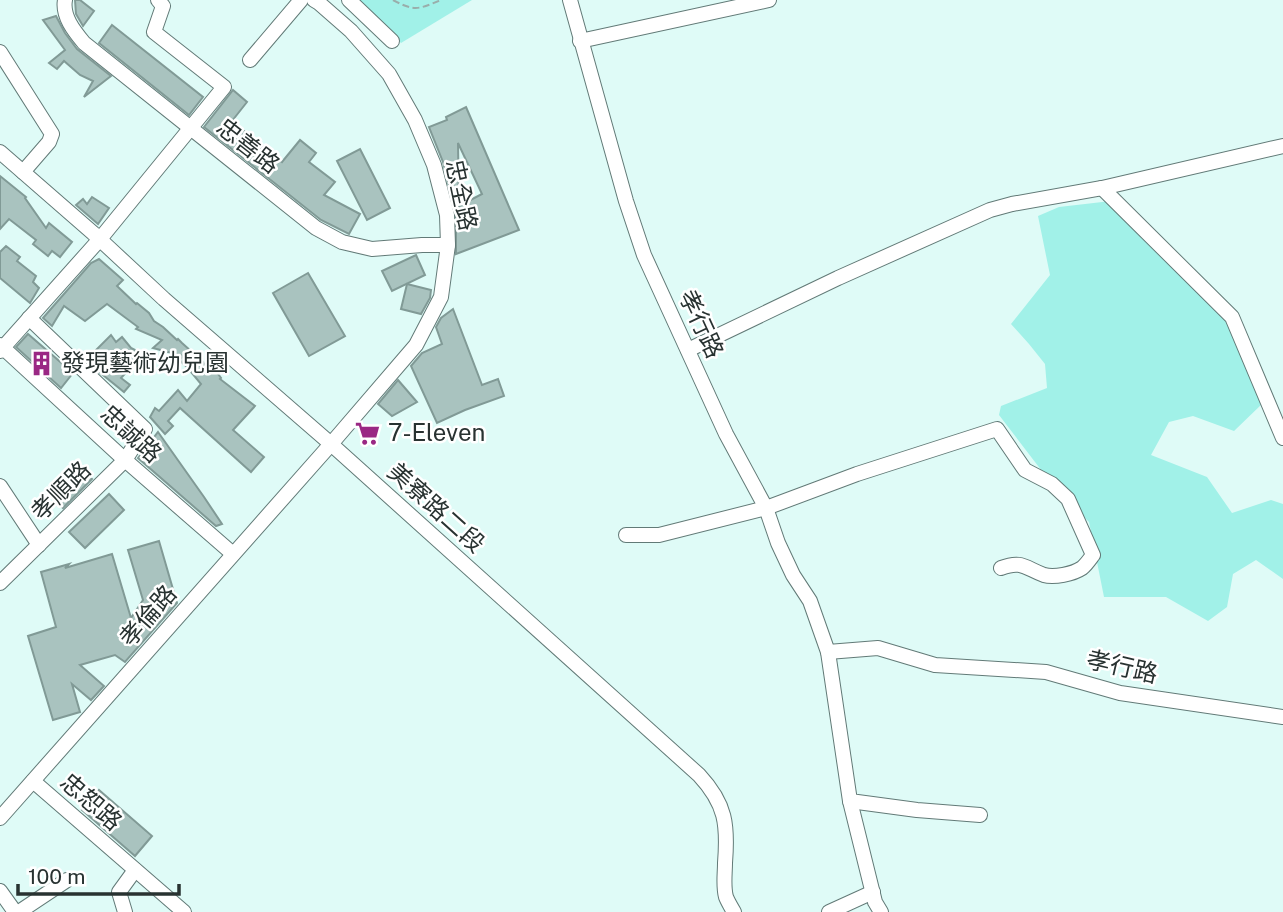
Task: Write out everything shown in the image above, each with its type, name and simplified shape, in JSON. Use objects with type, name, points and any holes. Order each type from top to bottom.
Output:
[{"type":"street","name":"忠善路","points":[[65,0],[64,6],[71,27],[83,44],[316,228],[342,242],[372,249],[449,245]]},
{"type":"street","points":[[250,60],[301,0]]},
{"type":"street","points":[[349,0],[391,41]]},
{"type":"street","name":"孝行路","points":[[570,0],[626,201],[644,255],[726,434],[765,508],[793,575],[810,601],[828,652],[850,802],[873,892],[881,912]]},
{"type":"street","points":[[580,41],[769,0]]},
{"type":"street","points":[[1,348],[100,239],[224,87],[154,32],[163,6],[159,1]]},
{"type":"street","name":"忠全路","points":[[318,1],[351,31],[388,74],[415,120],[433,165],[447,215],[449,245],[441,297],[416,345],[331,444]]},
{"type":"street","points":[[0,51],[52,134],[49,142],[23,172]]},
{"type":"street","points":[[688,350],[838,278],[990,210],[1102,188],[1283,146]]},
{"type":"street","name":"美寮路二段","points":[[0,152],[331,444],[706,783],[718,801],[725,821],[727,836],[724,876],[726,896],[734,912]]},
{"type":"street","points":[[1102,188],[1232,317],[1283,438]]},
{"type":"street","name":"孝順路","points":[[1,581],[125,460],[145,429],[29,318]]},
{"type":"street","name":"忠誠路","points":[[1,348],[233,554]]},
{"type":"street","points":[[626,535],[659,535],[765,508],[857,474],[997,429],[1025,470],[1052,484],[1068,499],[1093,555],[1082,568],[1063,575],[1047,576],[1014,563],[1001,568]]},
{"type":"street","name":"孝倫路","points":[[0,818],[331,444]]},
{"type":"street","points":[[0,486],[39,545]]},
{"type":"street","name":"孝行路","points":[[828,652],[878,648],[934,665],[1046,672],[1120,693],[1283,717]]},
{"type":"street","name":"忠恕路","points":[[33,780],[184,912]]},
{"type":"street","points":[[850,802],[980,815]]},
{"type":"street","points":[[125,912],[119,892],[135,870]]},
{"type":"street","points":[[0,891],[17,912],[67,880]]},
{"type":"street","points":[[829,912],[873,892]]},
{"type":"path","points":[[393,0],[410,9],[441,0]]},
{"type":"shaded area","points":[[357,0],[472,0],[401,43]]},
{"type":"shaded area","points":[[1111,201],[1230,318],[1262,404],[1234,431],[1193,416],[1169,422],[1151,455],[1207,477],[1232,513],[1271,500],[1283,504],[1283,579],[1256,560],[1233,574],[1227,607],[1208,621],[1166,597],[1104,597],[1089,522],[1058,492],[999,415],[1001,406],[1047,388],[1045,364],[1011,324],[1050,275],[1038,216],[1059,207]]},
{"type":"building","points":[[75,0],[80,0],[94,11],[83,26],[76,14]]},
{"type":"building","points":[[56,16],[77,49],[111,76],[84,97],[93,81],[80,75],[64,61],[57,69],[49,63],[65,50],[43,20]]},
{"type":"building","points":[[112,25],[203,97],[189,115],[99,43]]},
{"type":"building","points":[[233,90],[247,102],[232,121],[282,162],[300,140],[316,153],[309,162],[335,182],[324,195],[360,214],[349,234],[321,220],[204,127]]},
{"type":"building","points":[[466,107],[519,230],[456,254],[456,213],[443,162],[429,127],[447,120],[446,117]],"holes":[[[458,143],[482,194],[459,206]]]},
{"type":"building","points":[[360,149],[390,208],[367,220],[337,161]]},
{"type":"building","points":[[0,176],[26,197],[46,228],[49,223],[72,242],[60,257],[52,251],[48,256],[33,244],[36,240],[9,219],[0,229]]},
{"type":"building","points":[[92,197],[109,208],[98,224],[76,205],[83,199],[87,204]]},
{"type":"building","points":[[6,246],[20,257],[17,261],[36,276],[33,282],[39,288],[30,303],[0,278],[0,252]]},
{"type":"building","points":[[416,255],[425,275],[392,291],[382,271]]},
{"type":"building","points":[[99,259],[123,280],[117,286],[149,313],[154,321],[255,406],[233,430],[264,457],[251,472],[180,408],[168,421],[173,426],[165,434],[150,417],[155,408],[159,411],[178,390],[187,401],[201,384],[179,360],[183,356],[153,348],[162,340],[136,329],[138,327],[107,304],[85,321],[64,306],[52,326],[43,318],[91,263]]},
{"type":"building","points":[[308,273],[345,336],[309,356],[273,293]]},
{"type":"building","points":[[407,284],[431,290],[430,298],[421,314],[401,309]]},
{"type":"building","points":[[453,309],[482,385],[498,379],[504,396],[437,423],[411,366],[422,353],[442,344],[436,327],[441,318]]},
{"type":"building","name":"發現藝術幼兒園","points":[[28,334],[73,373],[61,388],[16,347]]},
{"type":"building","points":[[111,335],[116,342],[122,337],[131,348],[143,354],[121,378],[130,385],[124,392],[98,371],[104,366],[93,353]]},
{"type":"building","points":[[398,380],[417,402],[392,416],[378,404]]},
{"type":"building","points":[[158,432],[222,524],[216,526],[138,458]]},
{"type":"building","points":[[79,466],[92,479],[63,508],[50,495]]},
{"type":"building","points":[[109,494],[124,510],[85,548],[69,532]]},
{"type":"building","points":[[159,541],[177,603],[125,662],[115,655],[80,665],[104,686],[91,700],[72,684],[80,712],[53,720],[28,636],[56,627],[41,572],[112,554],[131,618],[143,600],[128,550]]},
{"type":"building","points":[[99,790],[152,836],[135,856],[82,810]]},
{"type":"place","name":"發現藝術幼兒園","points":[[41,363]]},
{"type":"place","name":"7-Eleven","points":[[368,433]]}]
